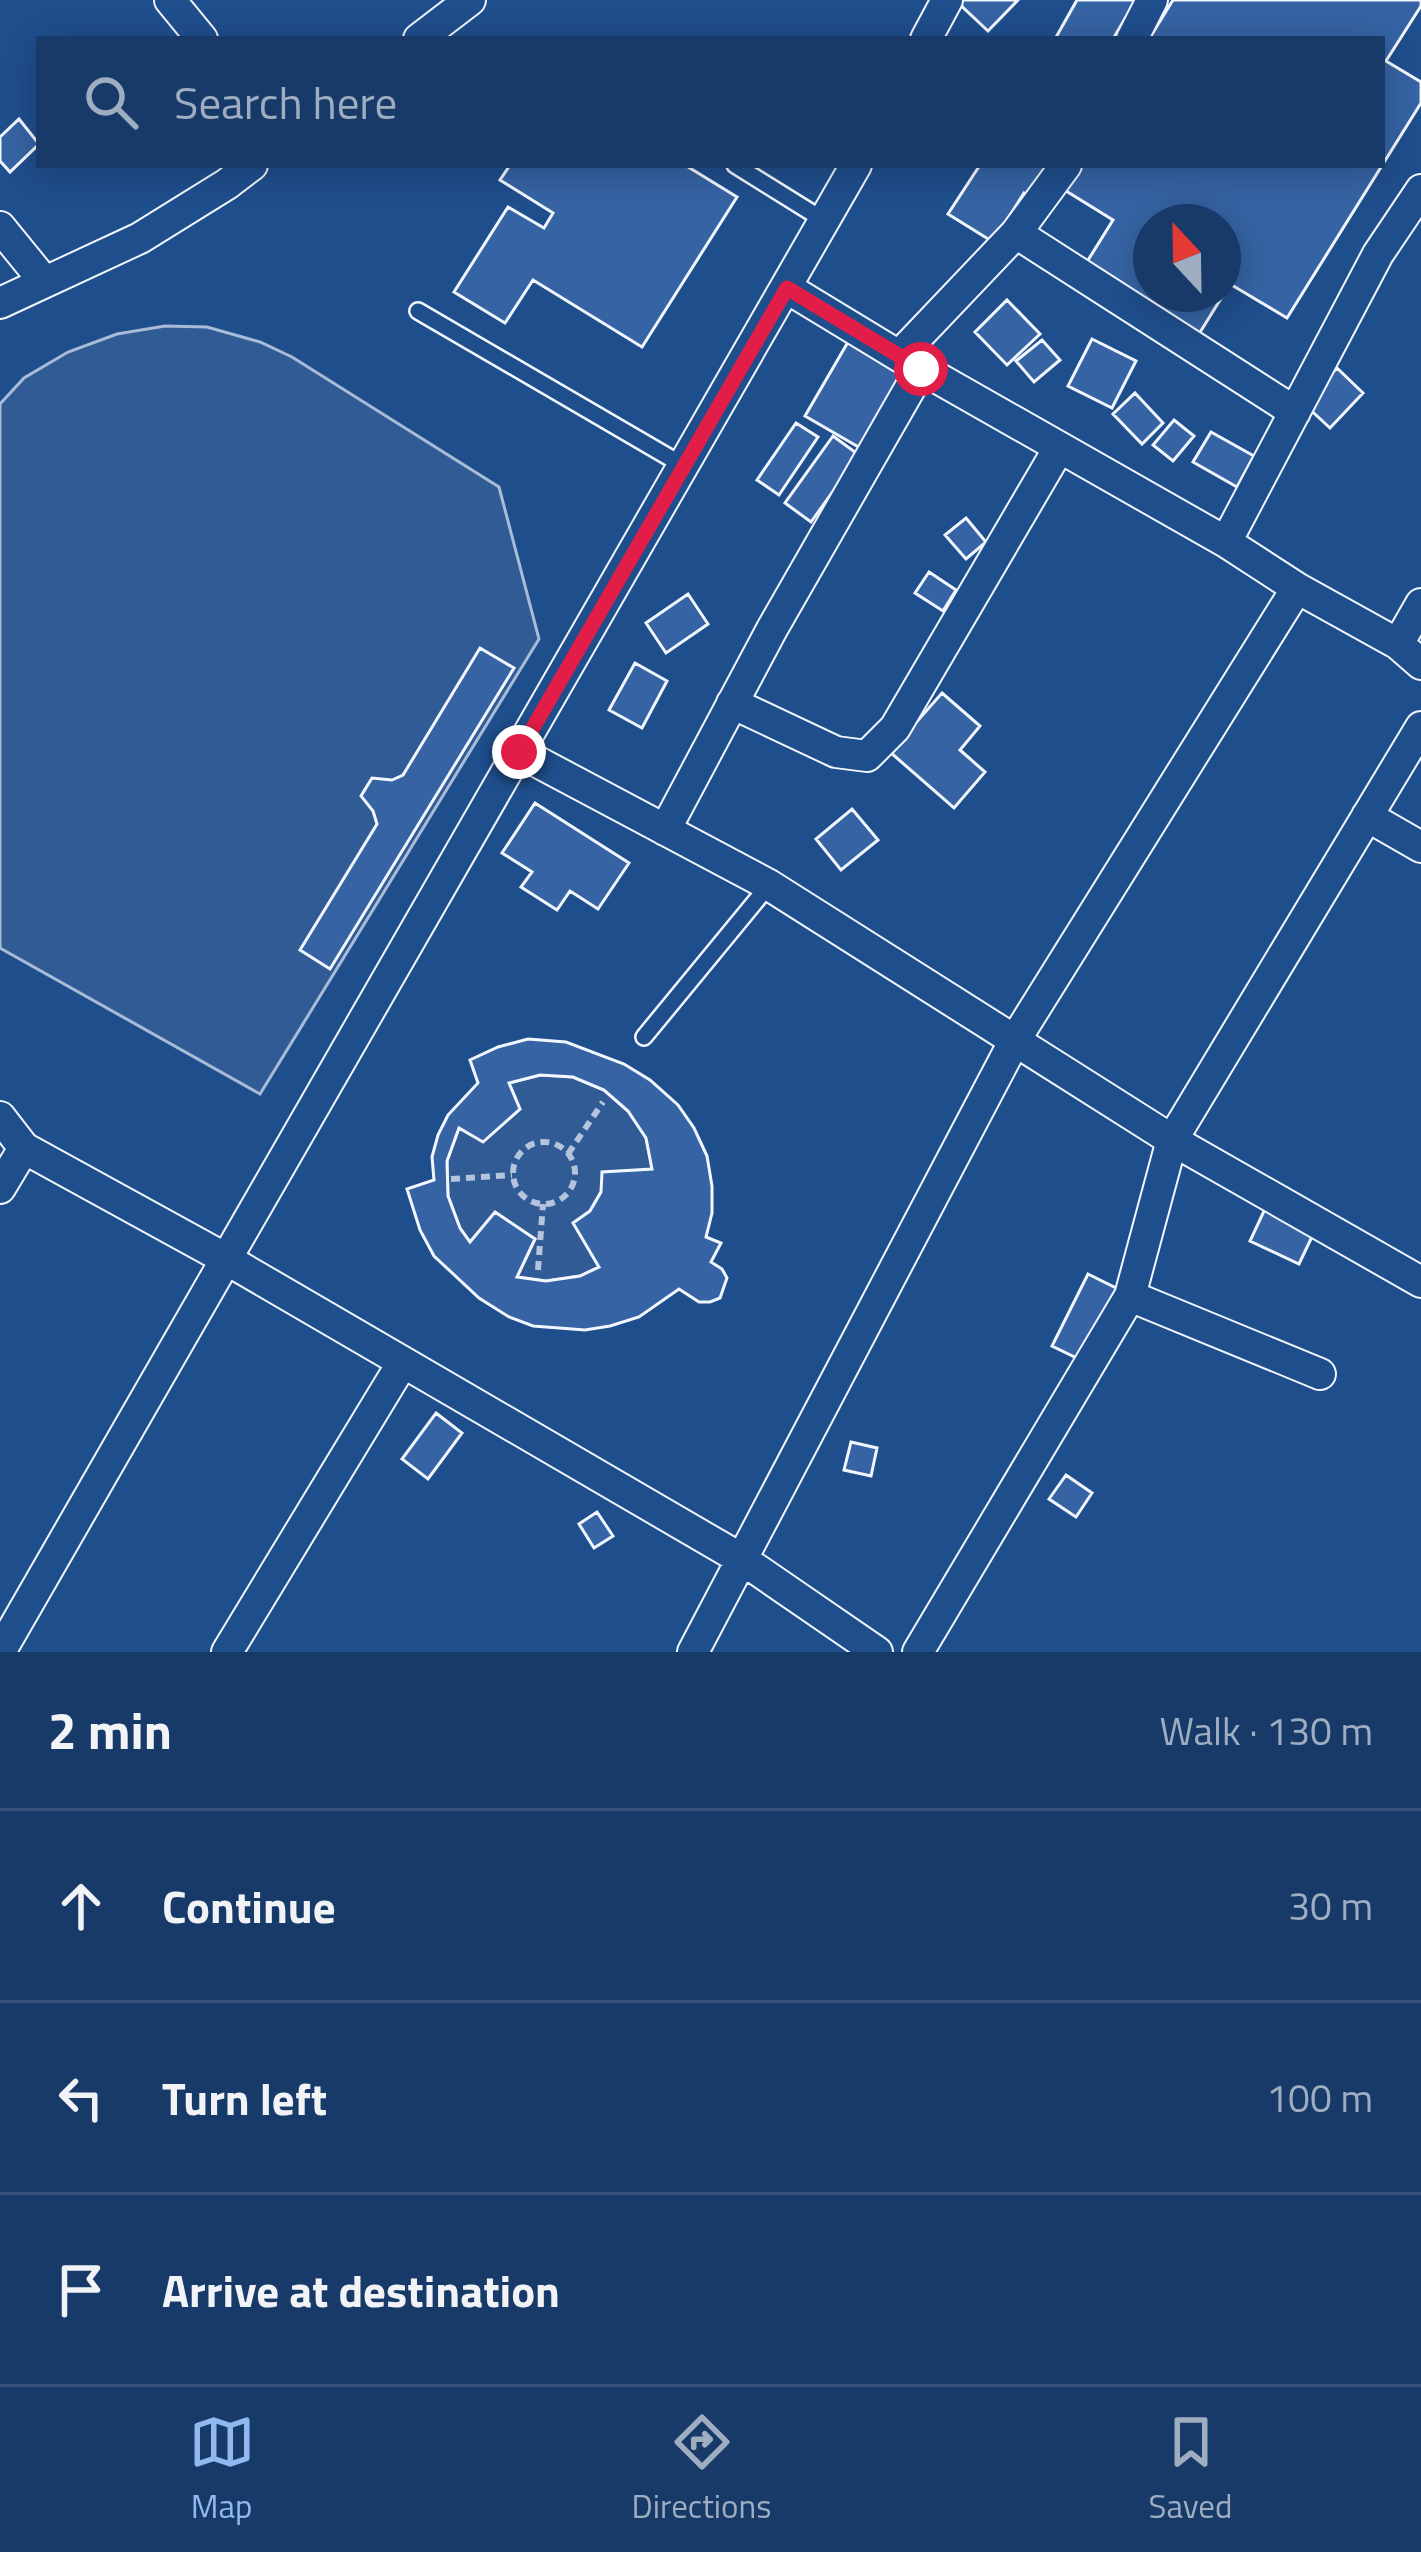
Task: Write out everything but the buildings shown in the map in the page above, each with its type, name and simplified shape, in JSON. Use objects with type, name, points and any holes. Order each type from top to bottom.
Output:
[{"type":"street","points":[[170,0],[200,36]]},
{"type":"street","points":[[423,36],[470,0]]},
{"type":"street","points":[[928,36],[947,0]]},
{"type":"street","points":[[1134,36],[1152,0]]},
{"type":"street","points":[[0,304],[140,238],[248,168]]},
{"type":"street","points":[[0,1652],[854,168]]},
{"type":"street","points":[[664,830],[910,363],[1064,168]]},
{"type":"street","points":[[1226,542],[1378,254],[1421,190]]},
{"type":"street","points":[[0,227],[44,281]]},
{"type":"street","points":[[1016,233],[1295,412]]},
{"type":"street","points":[[787,288],[1410,654],[1421,604]]},
{"type":"street","points":[[732,703],[836,752],[867,756],[896,728],[1059,448]]},
{"type":"street","points":[[692,1652],[1015,1040],[1297,588]]},
{"type":"street","points":[[918,1652],[1130,1296],[1172,1140],[1421,727]]},
{"type":"street","points":[[519,752],[769,884],[1172,1140],[1421,1282]]},
{"type":"street","points":[[1367,816],[1421,847]]},
{"type":"street","points":[[0,1117],[24,1148],[226,1259],[743,1560],[877,1652]]},
{"type":"street","points":[[0,1188],[24,1148]]},
{"type":"street","points":[[1130,1296],[1320,1374]]},
{"type":"street","points":[[227,1652],[403,1362]]},
{"type":"lane","points":[[740,168],[825,221]]},
{"type":"lane","points":[[418,311],[684,466]]},
{"type":"lane","points":[[644,1036],[769,884]]},
{"type":"path","points":[[568,1154],[603,1102]]},
{"type":"path","points":[[535,1143],[556,1144],[575,1169],[570,1190],[543,1204],[519,1192],[512,1175],[518,1155],[535,1143]]},
{"type":"path","points":[[451,1179],[512,1175]]},
{"type":"path","points":[[538,1270],[543,1204]]},
{"type":"shaded area","points":[[165,326],[207,327],[292,357],[499,487],[539,639],[260,1094],[0,948],[0,404],[24,378],[68,352],[117,334]]},
{"type":"shaded area","points":[[541,1075],[573,1077],[604,1090],[628,1111],[646,1138],[652,1169],[601,1192],[590,1211],[574,1223],[599,1267],[580,1276],[546,1281],[517,1277],[535,1239],[496,1213],[470,1242],[448,1196],[447,1161],[459,1128],[483,1141],[520,1109],[509,1083]]},
{"type":"route","points":[[519,752],[787,288],[921,369]]}]
